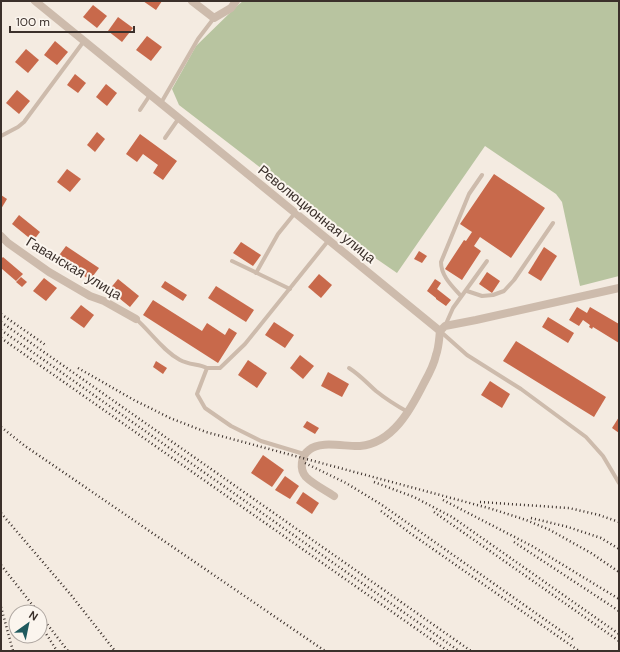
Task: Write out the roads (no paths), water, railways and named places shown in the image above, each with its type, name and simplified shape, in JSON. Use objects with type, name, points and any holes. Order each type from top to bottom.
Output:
[{"type":"street","name":"Революционная улица","points":[[35,1],[179,117],[328,241],[442,328]]},
{"type":"street","points":[[192,1],[214,18],[231,8],[236,1]]},
{"type":"street","name":"Гаванская улица","points":[[1,236],[8,243],[49,272],[90,296],[104,301],[136,319]]},
{"type":"street","points":[[334,496],[306,477],[302,470],[302,458],[309,449],[315,446],[360,446],[377,441],[399,424],[414,403],[433,365],[437,354],[442,328],[619,288]]},
{"type":"lane","points":[[161,103],[198,38],[214,18]]},
{"type":"lane","points":[[1,136],[24,122],[84,41]]},
{"type":"lane","points":[[140,110],[151,95]]},
{"type":"lane","points":[[165,138],[179,117]]},
{"type":"lane","points":[[461,296],[446,278],[441,269],[441,262],[469,194],[482,175]]},
{"type":"lane","points":[[256,273],[278,234],[295,213]]},
{"type":"lane","points":[[467,291],[482,296],[493,296],[504,291],[514,280],[553,223]]},
{"type":"lane","points":[[136,319],[147,329],[157,342],[181,360],[207,368],[220,368],[245,344],[328,241]]},
{"type":"lane","points":[[232,261],[290,289]]},
{"type":"lane","points":[[488,261],[467,291],[461,296],[442,328],[467,355],[521,389],[586,437],[602,456],[619,483]]},
{"type":"lane","points":[[207,368],[197,394],[205,408],[231,426],[261,441],[305,454]]},
{"type":"lane","points":[[349,368],[360,375],[390,402],[408,412]]},
{"type":"railway","points":[[1,314],[47,346]]},
{"type":"railway","points":[[1,322],[471,651]]},
{"type":"railway","points":[[1,330],[459,651]]},
{"type":"railway","points":[[1,338],[448,651]]},
{"type":"railway","points":[[78,368],[134,400],[170,418],[206,432],[492,509],[526,520],[550,530],[591,553],[619,572]]},
{"type":"railway","points":[[1,427],[25,446],[325,651]]},
{"type":"railway","points":[[305,463],[346,483],[382,505],[574,640]]},
{"type":"railway","points":[[374,482],[414,497],[452,517],[619,634]]},
{"type":"railway","points":[[443,500],[532,546],[619,599]]},
{"type":"railway","points":[[480,502],[569,508],[599,515],[619,522]]},
{"type":"railway","points":[[381,511],[410,533],[579,651]]},
{"type":"railway","points":[[434,512],[619,641]]},
{"type":"railway","points":[[1,513],[71,595],[115,651]]},
{"type":"railway","points":[[531,518],[568,527],[601,538],[619,549]]},
{"type":"railway","points":[[514,542],[619,611]]},
{"type":"railway","points":[[1,565],[32,604]]},
{"type":"railway","points":[[1,607],[13,651]]},
{"type":"railway","points":[[48,625],[68,651]]},
{"type":"railway","points":[[48,637],[57,651]]}]
